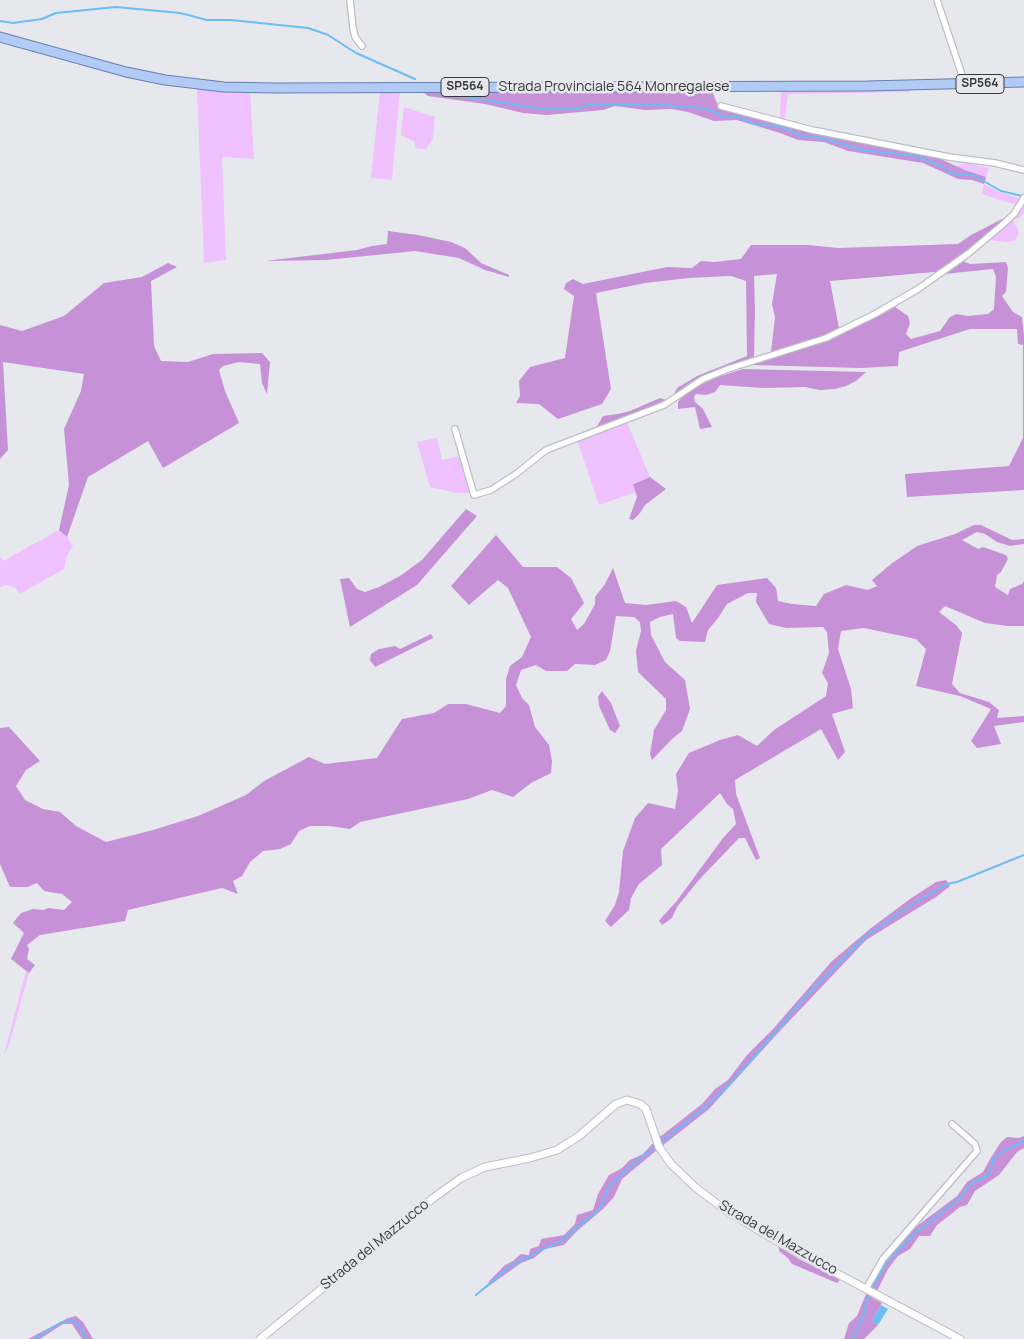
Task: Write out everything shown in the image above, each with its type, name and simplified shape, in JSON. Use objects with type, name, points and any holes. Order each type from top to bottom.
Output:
[{"type":"main road","name":"Strada Provinciale 564 Monregalese","points":[[0,37],[126,72],[165,80],[224,87],[848,86],[1024,82]]},
{"type":"street","points":[[350,0],[353,28],[362,46]]},
{"type":"street","points":[[937,0],[965,84]]},
{"type":"street","points":[[720,106],[812,130],[949,157],[995,163],[1024,170]]},
{"type":"street","points":[[455,429],[474,495],[491,490],[516,474],[546,450],[664,405],[704,379],[826,338],[875,314],[918,289],[969,253],[1014,214],[1024,198]]},
{"type":"street","name":"Strada del Mazzucco","points":[[260,1339],[454,1182],[485,1167],[557,1150],[579,1136],[616,1104],[627,1100],[634,1101],[646,1109],[662,1153],[680,1174],[728,1212],[780,1243],[960,1339]]},
{"type":"street","points":[[866,1289],[883,1260],[977,1151],[975,1144],[952,1124]]},
{"type":"shaded area","points":[[197,89],[250,91],[254,159],[222,157],[226,260],[204,263]]},
{"type":"shaded area","points":[[909,89],[910,92],[788,94],[785,120],[780,118],[781,90]]},
{"type":"shaded area","points":[[380,91],[400,91],[392,180],[371,178]]},
{"type":"shaded area","points":[[712,91],[719,108],[802,130],[934,156],[986,177],[984,184],[972,180],[958,179],[923,163],[848,151],[824,142],[798,140],[737,120],[714,121],[688,112],[672,109],[645,110],[615,106],[603,110],[547,115],[523,113],[485,104],[428,96],[423,92]]},
{"type":"shaded area","points":[[404,107],[435,117],[433,138],[426,149],[415,148],[415,142],[401,135]]},
{"type":"shaded area","points":[[966,163],[989,168],[986,177],[956,166]]},
{"type":"shaded area","points":[[984,184],[999,192],[1021,199],[1016,205],[982,194]]},
{"type":"shaded area","points":[[1024,203],[1024,213],[1021,217],[1013,220],[1019,232],[1015,241],[990,240],[1010,222]]},
{"type":"shaded area","points":[[1006,217],[975,246],[935,272],[830,281],[839,328],[822,336],[771,352],[775,317],[772,304],[777,274],[754,276],[754,357],[691,382],[674,395],[677,388],[697,376],[747,356],[746,281],[731,276],[689,278],[645,283],[596,293],[611,389],[602,404],[558,419],[539,404],[516,403],[520,396],[519,381],[530,367],[565,358],[574,296],[564,289],[566,283],[573,279],[583,284],[667,267],[692,268],[701,261],[714,262],[741,259],[751,245],[808,245],[838,248],[958,244]]},
{"type":"shaded area","points":[[388,231],[451,242],[465,248],[481,263],[509,275],[509,277],[485,270],[459,258],[415,251],[326,260],[265,261],[357,250],[387,244]]},
{"type":"shaded area","points":[[963,261],[970,264],[1006,262],[1008,268],[1006,292],[1002,296],[1013,312],[1022,317],[1024,336],[1024,490],[907,497],[905,474],[1009,466],[1023,438],[1023,345],[1018,344],[1017,329],[970,329],[899,352],[898,366],[861,368],[752,365],[831,339],[895,307],[908,316],[910,323],[906,334],[911,339],[940,331],[950,317],[956,314],[968,316],[988,314],[994,309],[996,277],[993,269],[944,274]]},
{"type":"shaded area","points":[[168,263],[177,267],[151,281],[154,346],[161,361],[188,362],[213,354],[262,353],[270,362],[267,394],[262,383],[260,364],[239,362],[223,366],[219,370],[225,391],[239,423],[163,468],[148,441],[88,477],[67,537],[59,530],[69,485],[64,429],[81,391],[84,374],[3,362],[8,450],[0,459],[0,325],[22,331],[64,316],[104,283],[142,277]]},
{"type":"shaded area","points":[[743,369],[866,372],[856,381],[835,389],[820,390],[805,387],[764,388],[720,385],[715,392],[706,395],[696,394],[694,397],[695,402],[703,409],[712,427],[700,429],[695,407],[678,409],[678,402],[693,388]]},
{"type":"shaded area","points":[[660,398],[666,400],[596,428],[603,416],[630,411]]},
{"type":"shaded area","points":[[625,424],[628,425],[650,477],[633,483],[636,492],[599,505],[577,440]]},
{"type":"shaded area","points":[[437,438],[442,460],[460,456],[471,493],[457,493],[430,487],[417,442]]},
{"type":"shaded area","points":[[650,477],[666,489],[645,505],[633,520],[629,519],[637,497],[633,484]]},
{"type":"shaded area","points":[[466,509],[477,516],[417,585],[350,627],[340,579],[349,578],[357,589],[365,592],[400,576],[422,560]]},
{"type":"shaded area","points":[[974,525],[981,525],[1012,540],[1024,539],[1024,544],[1010,546],[977,532],[962,540],[978,549],[983,547],[1006,555],[1008,559],[1001,572],[997,575],[995,587],[1008,595],[1010,589],[1022,584],[1024,581],[1024,626],[985,623],[945,606],[939,612],[956,625],[962,633],[952,684],[960,693],[989,702],[999,710],[997,718],[1024,716],[1024,722],[994,726],[1001,744],[977,748],[971,741],[991,709],[960,696],[916,686],[926,649],[916,639],[864,628],[841,631],[838,649],[851,689],[853,708],[832,714],[845,752],[838,760],[821,729],[735,780],[736,794],[760,858],[756,860],[745,838],[739,838],[698,881],[677,907],[672,918],[662,925],[659,921],[676,902],[723,838],[736,824],[733,809],[727,804],[720,793],[661,849],[662,865],[639,884],[631,898],[629,910],[611,927],[605,921],[615,905],[619,892],[623,851],[635,818],[648,803],[675,809],[678,791],[676,774],[689,753],[720,740],[738,735],[757,746],[774,730],[826,696],[828,683],[822,673],[829,653],[827,632],[823,627],[786,628],[769,624],[756,602],[757,593],[748,593],[727,604],[708,630],[705,642],[680,641],[676,638],[673,614],[650,622],[651,635],[665,662],[685,680],[690,709],[682,731],[652,760],[650,754],[654,730],[666,710],[666,699],[638,672],[636,651],[641,631],[640,622],[634,617],[616,616],[610,651],[606,660],[595,665],[575,664],[567,671],[546,671],[536,665],[521,670],[516,685],[522,698],[529,705],[535,727],[549,745],[552,761],[551,773],[531,783],[513,797],[492,790],[468,799],[360,822],[350,829],[310,826],[299,831],[291,844],[280,849],[263,851],[250,862],[242,876],[233,881],[238,894],[222,888],[128,910],[125,921],[40,935],[27,945],[29,949],[27,959],[35,965],[29,973],[11,959],[24,933],[13,923],[21,913],[33,909],[43,910],[49,908],[64,910],[72,902],[62,894],[44,891],[37,883],[27,887],[10,887],[0,864],[0,728],[9,727],[40,761],[26,770],[16,786],[25,800],[43,809],[60,812],[76,826],[106,842],[198,816],[246,795],[264,781],[309,757],[325,764],[377,758],[402,719],[434,713],[448,704],[466,704],[500,713],[506,706],[506,679],[510,666],[522,657],[531,637],[508,588],[498,580],[469,605],[451,586],[496,535],[523,567],[557,567],[571,578],[584,603],[571,619],[577,630],[584,624],[595,604],[595,597],[605,584],[613,568],[625,603],[646,605],[676,601],[686,607],[692,623],[717,585],[767,578],[776,588],[778,601],[816,606],[824,594],[846,585],[868,590],[877,586],[872,580],[917,546],[955,534]]},
{"type":"shaded area","points":[[59,530],[73,546],[67,556],[64,569],[20,594],[15,587],[5,585],[0,587],[0,556],[3,561]]},
{"type":"shaded area","points":[[431,634],[433,638],[375,667],[370,660],[371,654],[379,649],[395,646],[400,649]]},
{"type":"shaded area","points":[[602,691],[611,703],[620,726],[615,733],[610,730],[599,706],[598,697]]},
{"type":"shaded area","points":[[946,880],[950,886],[936,897],[866,940],[709,1109],[662,1146],[658,1136],[661,1136],[702,1104],[715,1089],[728,1080],[747,1055],[773,1029],[832,961],[871,928],[910,899],[936,882]]},
{"type":"shaded area","points":[[26,971],[29,973],[9,1045],[4,1055]]},
{"type":"shaded area","points":[[1024,1136],[1024,1148],[1017,1152],[999,1175],[975,1191],[967,1205],[960,1207],[937,1225],[930,1236],[919,1236],[910,1249],[898,1256],[888,1269],[877,1291],[870,1287],[880,1268],[913,1229],[957,1196],[967,1182],[983,1172],[1001,1142],[1007,1137],[1019,1138]]},
{"type":"shaded area","points":[[654,1142],[657,1150],[622,1179],[614,1197],[564,1245],[545,1249],[534,1258],[521,1263],[486,1288],[490,1280],[505,1265],[521,1254],[529,1255],[530,1249],[539,1246],[541,1239],[564,1235],[575,1224],[577,1215],[593,1210],[598,1194],[609,1175],[622,1168],[630,1160],[643,1154]]},
{"type":"shaded area","points":[[779,1247],[840,1280],[837,1283],[792,1264],[779,1251]]},
{"type":"shaded area","points":[[866,1294],[882,1303],[872,1321],[878,1325],[864,1339],[844,1339],[849,1323],[857,1316]]},
{"type":"shaded area","points":[[76,1316],[83,1322],[93,1339],[82,1339],[72,1324],[63,1324],[40,1339],[28,1339],[68,1318]]},
{"type":"water","points":[[881,1305],[888,1309],[878,1325],[872,1321]]},
{"type":"waterway","points":[[0,21],[13,23],[42,19],[56,13],[116,7],[180,13],[207,20],[231,20],[308,28],[328,35],[356,53],[415,79]]},
{"type":"waterway","points":[[431,92],[545,109],[578,109],[588,105],[609,104],[649,104],[703,108],[718,113],[723,117],[740,117],[754,124],[779,126],[801,136],[823,138],[863,150],[917,156],[941,166],[949,172],[973,175],[1001,191],[1022,196]]},
{"type":"waterway","points":[[662,1141],[708,1105],[728,1086],[812,990],[866,936],[946,884],[957,882],[1024,855]]},
{"type":"waterway","points":[[853,1339],[863,1317],[867,1299],[886,1263],[912,1236],[960,1198],[972,1183],[987,1176],[991,1170],[993,1159],[1024,1139]]},
{"type":"waterway","points":[[476,1295],[512,1265],[560,1242],[597,1211],[602,1204],[607,1190],[617,1178],[653,1148]]},
{"type":"waterway","points":[[34,1339],[60,1323],[72,1320],[77,1323],[87,1339]]}]
